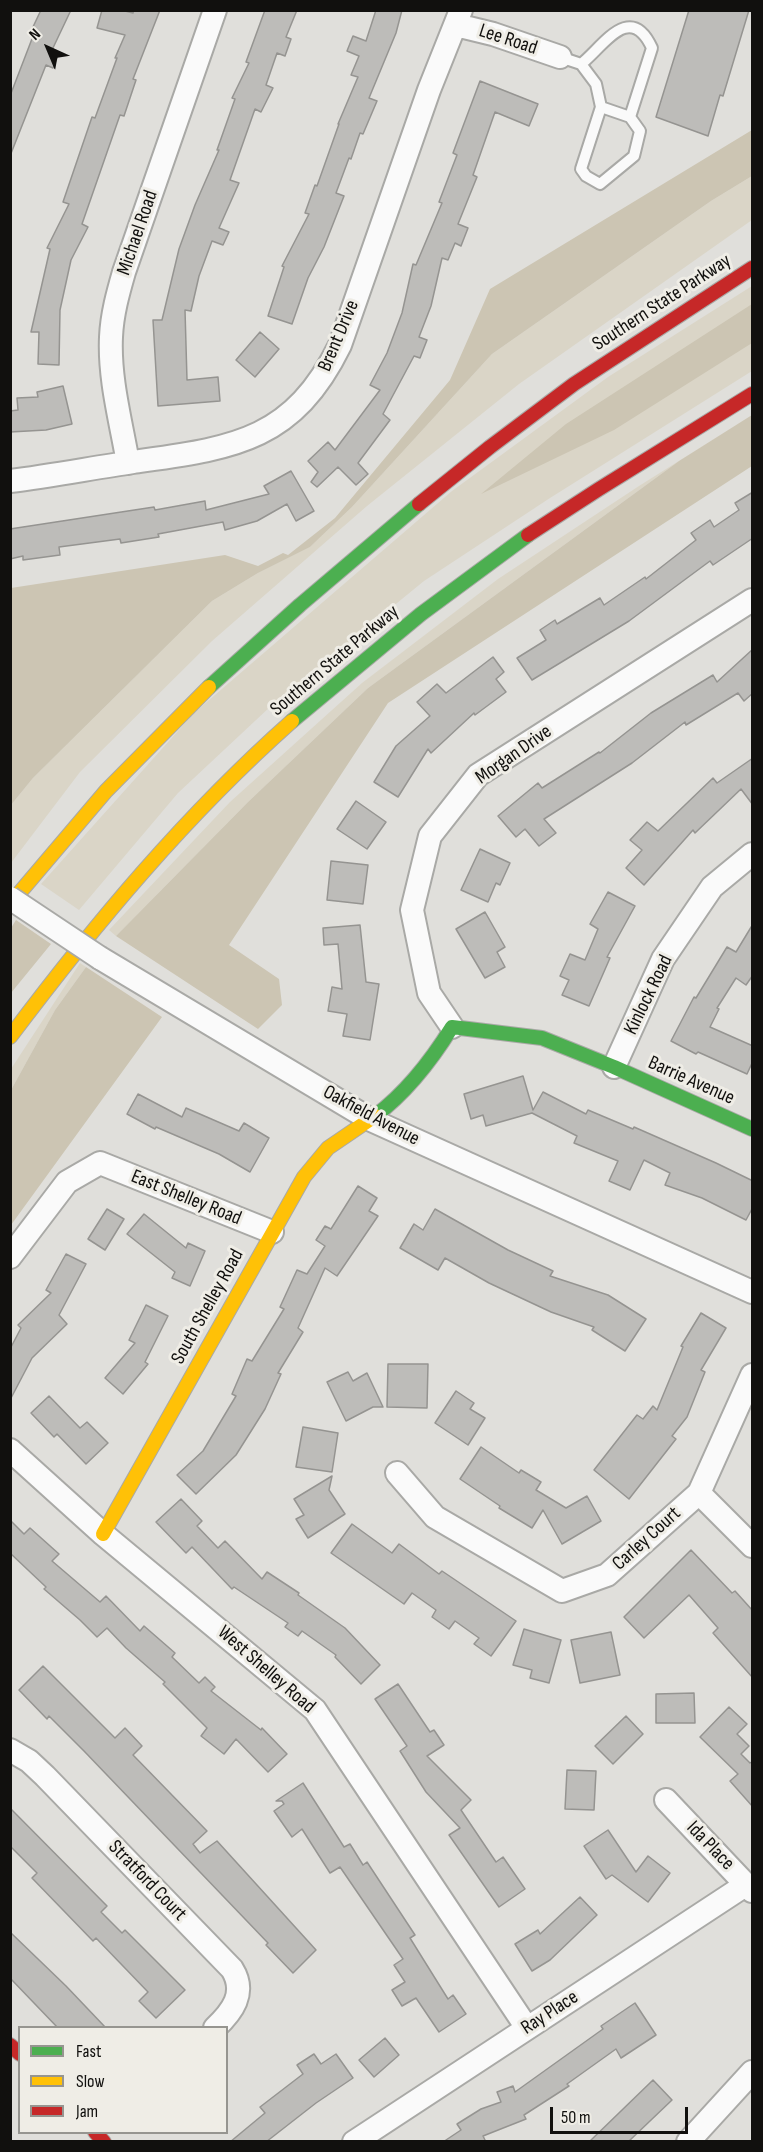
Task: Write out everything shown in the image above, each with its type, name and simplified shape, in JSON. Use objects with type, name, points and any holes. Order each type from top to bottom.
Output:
[{"type":"main road","name":"Southern State Parkway","points":[[10,904],[70,831],[139,757],[211,686],[283,620],[444,484],[524,422],[603,364],[753,268]]},
{"type":"main road","name":"Southern State Parkway","points":[[10,1037],[67,962],[133,883],[207,804],[278,734],[352,669],[510,548],[753,394]]},
{"type":"main road","points":[[370,1120],[391,1103],[416,1077],[437,1053],[452,1028],[542,1038],[614,1067]]},
{"type":"main road","name":"Barrie Avenue","points":[[614,1067],[753,1129]]},
{"type":"main road","name":"South Shelley Road","points":[[103,1534],[272,1232],[320,1157],[331,1146],[370,1120]]},
{"type":"street","name":"Michael Road","points":[[128,463],[112,372],[111,337],[115,304],[215,10]]},
{"type":"street","name":"Brent Drive","points":[[10,481],[206,451],[248,440],[286,417],[315,388],[327,371],[340,345],[429,90],[458,18]]},
{"type":"street","name":"Lee Road","points":[[458,18],[560,57]]},
{"type":"street","name":"Morgan Drive","points":[[452,1028],[429,993],[412,910],[430,836],[478,775],[753,600]]},
{"type":"street","name":"Kinlock Road","points":[[614,1067],[663,958],[712,887],[753,854]]},
{"type":"street","name":"Oakfield Avenue","points":[[10,898],[100,958],[370,1120],[753,1292]]},
{"type":"street","name":"East Shelley Road","points":[[10,1257],[67,1182],[100,1163],[272,1232]]},
{"type":"street","name":"Carley Court","points":[[397,1473],[435,1517],[562,1591],[606,1575],[699,1493],[753,1375]]},
{"type":"street","name":"West Shelley Road","points":[[10,1450],[103,1534],[315,1710],[527,2028]]},
{"type":"street","points":[[699,1493],[753,1546]]},
{"type":"street","name":"Stratford Court","points":[[10,1750],[29,1761],[45,1776],[232,1969],[237,1976],[238,1995],[230,2014],[217,2026]]},
{"type":"street","name":"Ida Place","points":[[666,1800],[750,1888]]},
{"type":"street","name":"Ray Place","points":[[354,2142],[527,2028],[750,1888]]},
{"type":"street","points":[[688,2142],[753,2072]]},
{"type":"lane","points":[[581,64],[594,55],[608,36],[621,27],[634,28],[648,37],[652,48],[630,117]]},
{"type":"lane","points":[[560,57],[581,64],[596,84],[601,107],[581,169],[586,176],[600,184],[634,156],[640,131],[630,117],[601,107]]},
{"type":"shaded area","points":[[752,130],[752,176],[711,201],[492,354],[352,507],[310,547],[258,573],[212,601],[33,778],[11,805],[11,588],[225,555],[258,566],[283,553],[288,555],[335,518],[450,380],[490,289]]},
{"type":"shaded area","points":[[752,176],[752,220],[519,384],[367,506],[212,641],[80,772],[11,863],[11,805],[33,778],[212,601],[258,573],[310,547],[352,507],[492,354],[711,201]]},
{"type":"shaded area","points":[[752,286],[752,371],[550,498],[424,581],[271,706],[178,793],[79,910],[41,884],[194,713],[452,491],[608,377]]},
{"type":"shaded area","points":[[752,304],[752,343],[614,430],[481,494],[566,424]]},
{"type":"shaded area","points":[[752,415],[679,461],[368,688],[248,802],[116,936],[109,930],[230,802],[362,683],[498,579],[639,486]]},
{"type":"shaded area","points":[[752,415],[752,466],[388,703],[229,945],[279,979],[282,1005],[258,1029],[116,936],[248,802],[368,688],[679,461]]},
{"type":"shaded area","points":[[16,920],[51,944],[11,993],[11,928]]},
{"type":"shaded area","points":[[80,963],[86,967],[55,1010],[11,1090],[11,1069]]},
{"type":"shaded area","points":[[86,967],[162,1017],[11,1225],[11,1090],[55,1010]]},
{"type":"building","points":[[41,10],[71,10],[52,50],[59,53],[53,68],[46,65],[10,156],[10,96],[35,31],[32,29]]},
{"type":"building","points":[[102,10],[121,10],[133,13],[134,10],[160,10],[133,79],[136,80],[124,116],[120,115],[82,224],[88,227],[71,260],[60,310],[59,365],[38,364],[39,332],[31,332],[50,249],[47,248],[69,204],[63,202],[92,117],[95,118],[125,35],[97,28]]},
{"type":"building","points":[[265,10],[297,10],[286,37],[291,39],[285,56],[277,53],[266,85],[273,88],[261,112],[255,109],[230,180],[239,183],[219,228],[229,232],[223,245],[212,241],[199,276],[191,311],[185,310],[187,380],[218,377],[220,401],[158,406],[153,320],[162,320],[179,249],[219,150],[217,150],[235,99],[232,98],[249,63],[246,62]]},
{"type":"building","points":[[376,10],[402,10],[396,33],[369,98],[377,101],[363,134],[360,133],[336,193],[344,196],[324,247],[308,278],[292,324],[268,316],[284,267],[282,266],[309,214],[305,213],[358,77],[351,75],[359,56],[347,51],[353,36],[366,41]]},
{"type":"building","points":[[689,10],[749,10],[723,96],[720,95],[708,136],[656,117]]},
{"type":"building","points":[[480,81],[538,104],[529,126],[495,112],[473,175],[477,177],[458,224],[468,228],[461,246],[455,243],[448,260],[442,258],[431,306],[419,337],[427,340],[420,358],[414,356],[383,414],[390,420],[358,463],[368,474],[356,485],[338,467],[317,487],[311,482],[318,472],[308,461],[328,442],[335,450],[380,390],[370,385],[387,353],[402,313],[413,264],[416,265],[442,203],[439,202],[457,155],[453,153]]},
{"type":"building","points":[[260,332],[279,349],[255,377],[236,360]]},
{"type":"building","points":[[63,386],[72,424],[46,430],[10,432],[10,411],[18,410],[17,398],[38,397],[37,392]]},
{"type":"building","points":[[291,471],[314,511],[296,521],[287,504],[257,521],[225,530],[223,522],[121,543],[120,539],[59,547],[60,555],[23,560],[23,556],[10,559],[10,529],[154,507],[155,510],[205,501],[206,510],[269,494],[264,486]]},
{"type":"building","points":[[753,492],[753,538],[713,565],[710,561],[629,621],[532,680],[517,658],[546,640],[540,630],[555,620],[557,624],[600,598],[604,605],[645,577],[646,579],[696,540],[691,533],[710,520],[714,527],[739,510],[735,503]]},
{"type":"building","points":[[753,649],[753,693],[744,701],[738,693],[686,725],[685,722],[632,763],[544,819],[556,833],[539,846],[525,829],[516,837],[498,816],[538,783],[542,788],[600,753],[651,713],[713,675],[717,682]]},
{"type":"building","points":[[493,657],[504,672],[496,679],[506,692],[475,715],[474,713],[431,753],[428,749],[398,797],[374,782],[396,746],[430,716],[417,702],[437,684],[446,693]]},
{"type":"building","points":[[753,758],[753,805],[741,789],[695,833],[693,830],[644,885],[626,868],[642,850],[630,840],[647,822],[658,831],[713,778],[717,783]]},
{"type":"building","points":[[356,801],[386,822],[367,849],[337,829]]},
{"type":"building","points":[[480,849],[510,863],[500,885],[496,883],[488,902],[461,890]]},
{"type":"building","points":[[331,861],[368,865],[363,904],[327,900]]},
{"type":"building","points":[[608,892],[635,906],[607,957],[610,958],[589,1006],[562,995],[569,980],[560,976],[570,954],[585,960],[598,929],[590,924]]},
{"type":"building","points":[[485,912],[505,947],[497,952],[505,967],[485,978],[456,929]]},
{"type":"building","points":[[753,924],[753,975],[746,985],[736,978],[717,1008],[719,1009],[710,1027],[753,1046],[753,1061],[747,1074],[698,1052],[696,1054],[671,1041],[694,997],[696,998],[727,947],[736,952]]},
{"type":"building","points":[[360,925],[366,982],[379,984],[370,1040],[343,1036],[347,1014],[328,1011],[332,987],[342,989],[338,944],[324,945],[323,928]]},
{"type":"building","points":[[523,1076],[533,1110],[543,1092],[586,1114],[588,1110],[633,1129],[634,1127],[753,1181],[753,1207],[746,1220],[702,1198],[665,1185],[670,1173],[644,1160],[630,1190],[609,1181],[618,1161],[574,1143],[577,1136],[532,1113],[486,1126],[483,1115],[471,1119],[464,1094]]},
{"type":"building","points":[[138,1094],[182,1117],[186,1108],[239,1131],[244,1123],[269,1138],[250,1172],[219,1154],[156,1127],[155,1129],[127,1114]]},
{"type":"building","points":[[358,1186],[377,1198],[369,1211],[378,1216],[337,1276],[325,1268],[298,1328],[303,1332],[278,1373],[281,1374],[265,1409],[236,1455],[196,1494],[177,1475],[203,1451],[236,1396],[232,1394],[247,1359],[252,1361],[284,1309],[280,1307],[297,1270],[307,1274],[325,1246],[316,1240],[325,1226],[331,1229]]},
{"type":"building","points":[[107,1209],[124,1219],[105,1250],[88,1239]]},
{"type":"building","points":[[435,1209],[508,1250],[553,1271],[550,1276],[608,1295],[646,1319],[625,1351],[592,1330],[594,1327],[551,1312],[489,1283],[445,1258],[438,1270],[400,1248],[414,1224],[423,1230]]},
{"type":"building","points":[[144,1214],[186,1248],[188,1243],[205,1251],[190,1286],[172,1278],[175,1272],[127,1234]]},
{"type":"building","points":[[66,1254],[86,1264],[59,1315],[67,1324],[32,1358],[10,1400],[10,1349],[21,1328],[18,1325],[51,1293],[46,1290]]},
{"type":"building","points":[[146,1305],[168,1316],[145,1362],[148,1364],[123,1394],[105,1378],[135,1343],[129,1340]]},
{"type":"building","points":[[701,1313],[726,1328],[701,1370],[705,1372],[687,1417],[672,1436],[676,1439],[629,1499],[594,1470],[637,1415],[643,1419],[653,1406],[657,1410],[683,1347],[681,1346]]},
{"type":"building","points":[[388,1364],[428,1364],[427,1408],[387,1407]]},
{"type":"building","points":[[348,1372],[353,1381],[367,1373],[383,1407],[373,1407],[346,1421],[327,1382]]},
{"type":"building","points":[[456,1391],[474,1403],[470,1409],[485,1418],[468,1445],[435,1423]]},
{"type":"building","points":[[49,1396],[80,1428],[87,1422],[108,1443],[86,1464],[57,1434],[54,1437],[31,1413]]},
{"type":"building","points":[[303,1427],[338,1433],[332,1472],[296,1467]]},
{"type":"building","points":[[481,1447],[519,1473],[521,1470],[541,1482],[536,1490],[566,1508],[587,1496],[601,1521],[562,1544],[543,1510],[532,1528],[499,1508],[500,1506],[460,1479]]},
{"type":"building","points":[[332,1476],[329,1490],[345,1514],[308,1538],[296,1519],[304,1515],[294,1499]]},
{"type":"building","points":[[181,1499],[202,1521],[197,1526],[218,1548],[225,1541],[262,1579],[267,1572],[299,1593],[298,1595],[345,1628],[380,1665],[361,1684],[335,1657],[336,1655],[302,1631],[298,1636],[285,1627],[288,1623],[234,1587],[232,1589],[192,1547],[186,1553],[156,1522]]},
{"type":"building","points":[[10,1520],[24,1534],[30,1528],[59,1554],[52,1561],[100,1602],[106,1596],[140,1631],[144,1626],[175,1653],[172,1657],[199,1683],[205,1677],[215,1687],[211,1691],[261,1730],[262,1728],[287,1754],[268,1772],[236,1739],[224,1754],[201,1736],[207,1728],[163,1684],[165,1682],[107,1628],[97,1637],[44,1589],[46,1587],[10,1553]]},
{"type":"building","points":[[352,1524],[392,1553],[399,1544],[439,1574],[442,1571],[516,1621],[491,1656],[474,1644],[479,1638],[455,1621],[449,1629],[432,1617],[436,1610],[412,1593],[404,1604],[331,1553]]},
{"type":"building","points":[[691,1550],[732,1593],[735,1591],[753,1611],[753,1678],[713,1633],[718,1628],[689,1595],[644,1638],[624,1617]]},
{"type":"building","points":[[524,1629],[561,1640],[549,1683],[530,1678],[532,1670],[513,1665]]},
{"type":"building","points":[[611,1632],[620,1675],[580,1683],[571,1640]]},
{"type":"building","points":[[43,1666],[115,1738],[125,1728],[142,1746],[133,1755],[207,1831],[193,1844],[200,1853],[217,1841],[316,1950],[293,1973],[266,1945],[268,1943],[84,1751],[49,1716],[47,1719],[19,1690]]},
{"type":"building","points":[[398,1684],[430,1732],[434,1730],[444,1745],[427,1756],[471,1800],[461,1810],[496,1862],[503,1857],[525,1889],[499,1907],[449,1835],[460,1828],[426,1792],[400,1751],[407,1746],[375,1699]]},
{"type":"building","points":[[694,1693],[695,1723],[656,1723],[656,1694]]},
{"type":"building","points":[[729,1707],[747,1724],[737,1734],[749,1746],[741,1754],[750,1763],[753,1761],[753,1807],[730,1781],[738,1774],[700,1737]]},
{"type":"building","points":[[626,1716],[643,1734],[613,1764],[595,1746]]},
{"type":"building","points":[[567,1770],[596,1771],[594,1810],[565,1809]]},
{"type":"building","points":[[303,1783],[344,1847],[350,1844],[363,1865],[367,1862],[415,1935],[410,1938],[448,1999],[453,1995],[466,2014],[439,2032],[416,1998],[402,2006],[392,1990],[405,1982],[394,1965],[403,1959],[340,1867],[330,1873],[302,1829],[292,1837],[274,1811],[284,1804],[282,1801],[276,1801]]},
{"type":"building","points":[[10,1808],[107,1906],[101,1912],[122,1933],[125,1930],[185,1990],[156,2018],[139,2001],[148,1992],[96,1938],[93,1941],[32,1878],[37,1873],[10,1846]]},
{"type":"building","points":[[608,1830],[636,1872],[648,1856],[670,1873],[648,1902],[612,1875],[606,1879],[584,1846]]},
{"type":"building","points":[[580,1897],[597,1915],[550,1960],[532,1971],[515,1944],[538,1930],[540,1934]]},
{"type":"building","points":[[10,1932],[104,2026],[56,2026],[10,1978]]},
{"type":"building","points":[[635,2003],[656,2035],[621,2058],[616,2049],[567,2084],[569,2086],[524,2115],[526,2119],[483,2136],[486,2142],[443,2142],[461,2130],[457,2124],[481,2109],[501,2102],[497,2092],[513,2086],[515,2092],[603,2029],[601,2026]]},
{"type":"building","points":[[385,2038],[399,2055],[374,2077],[359,2060]]},
{"type":"building","points":[[314,2054],[321,2064],[336,2054],[353,2078],[266,2142],[230,2142],[265,2113],[260,2107],[303,2074],[297,2065]]},
{"type":"building","points":[[653,2080],[672,2100],[628,2142],[589,2142]]},
{"type":"traffic: fast","points":[[209,687],[300,605],[419,504]]},
{"type":"traffic: fast","points":[[292,721],[421,614],[528,535]]},
{"type":"traffic: fast","points":[[375,1116],[398,1097],[418,1075],[452,1027],[542,1038],[614,1067],[752,1129]]},
{"type":"traffic: slow","points":[[10,904],[106,791],[209,687]]},
{"type":"traffic: slow","points":[[10,1037],[75,953],[143,872],[215,794],[292,721]]},
{"type":"traffic: slow","points":[[103,1534],[304,1177],[328,1148],[375,1116]]},
{"type":"traffic: jam","points":[[419,504],[574,384],[752,268]]},
{"type":"traffic: jam","points":[[528,535],[752,394]]},
{"type":"traffic: jam","points":[[10,2045],[18,2052]]},
{"type":"traffic: jam","points":[[97,2134],[104,2142]]}]
